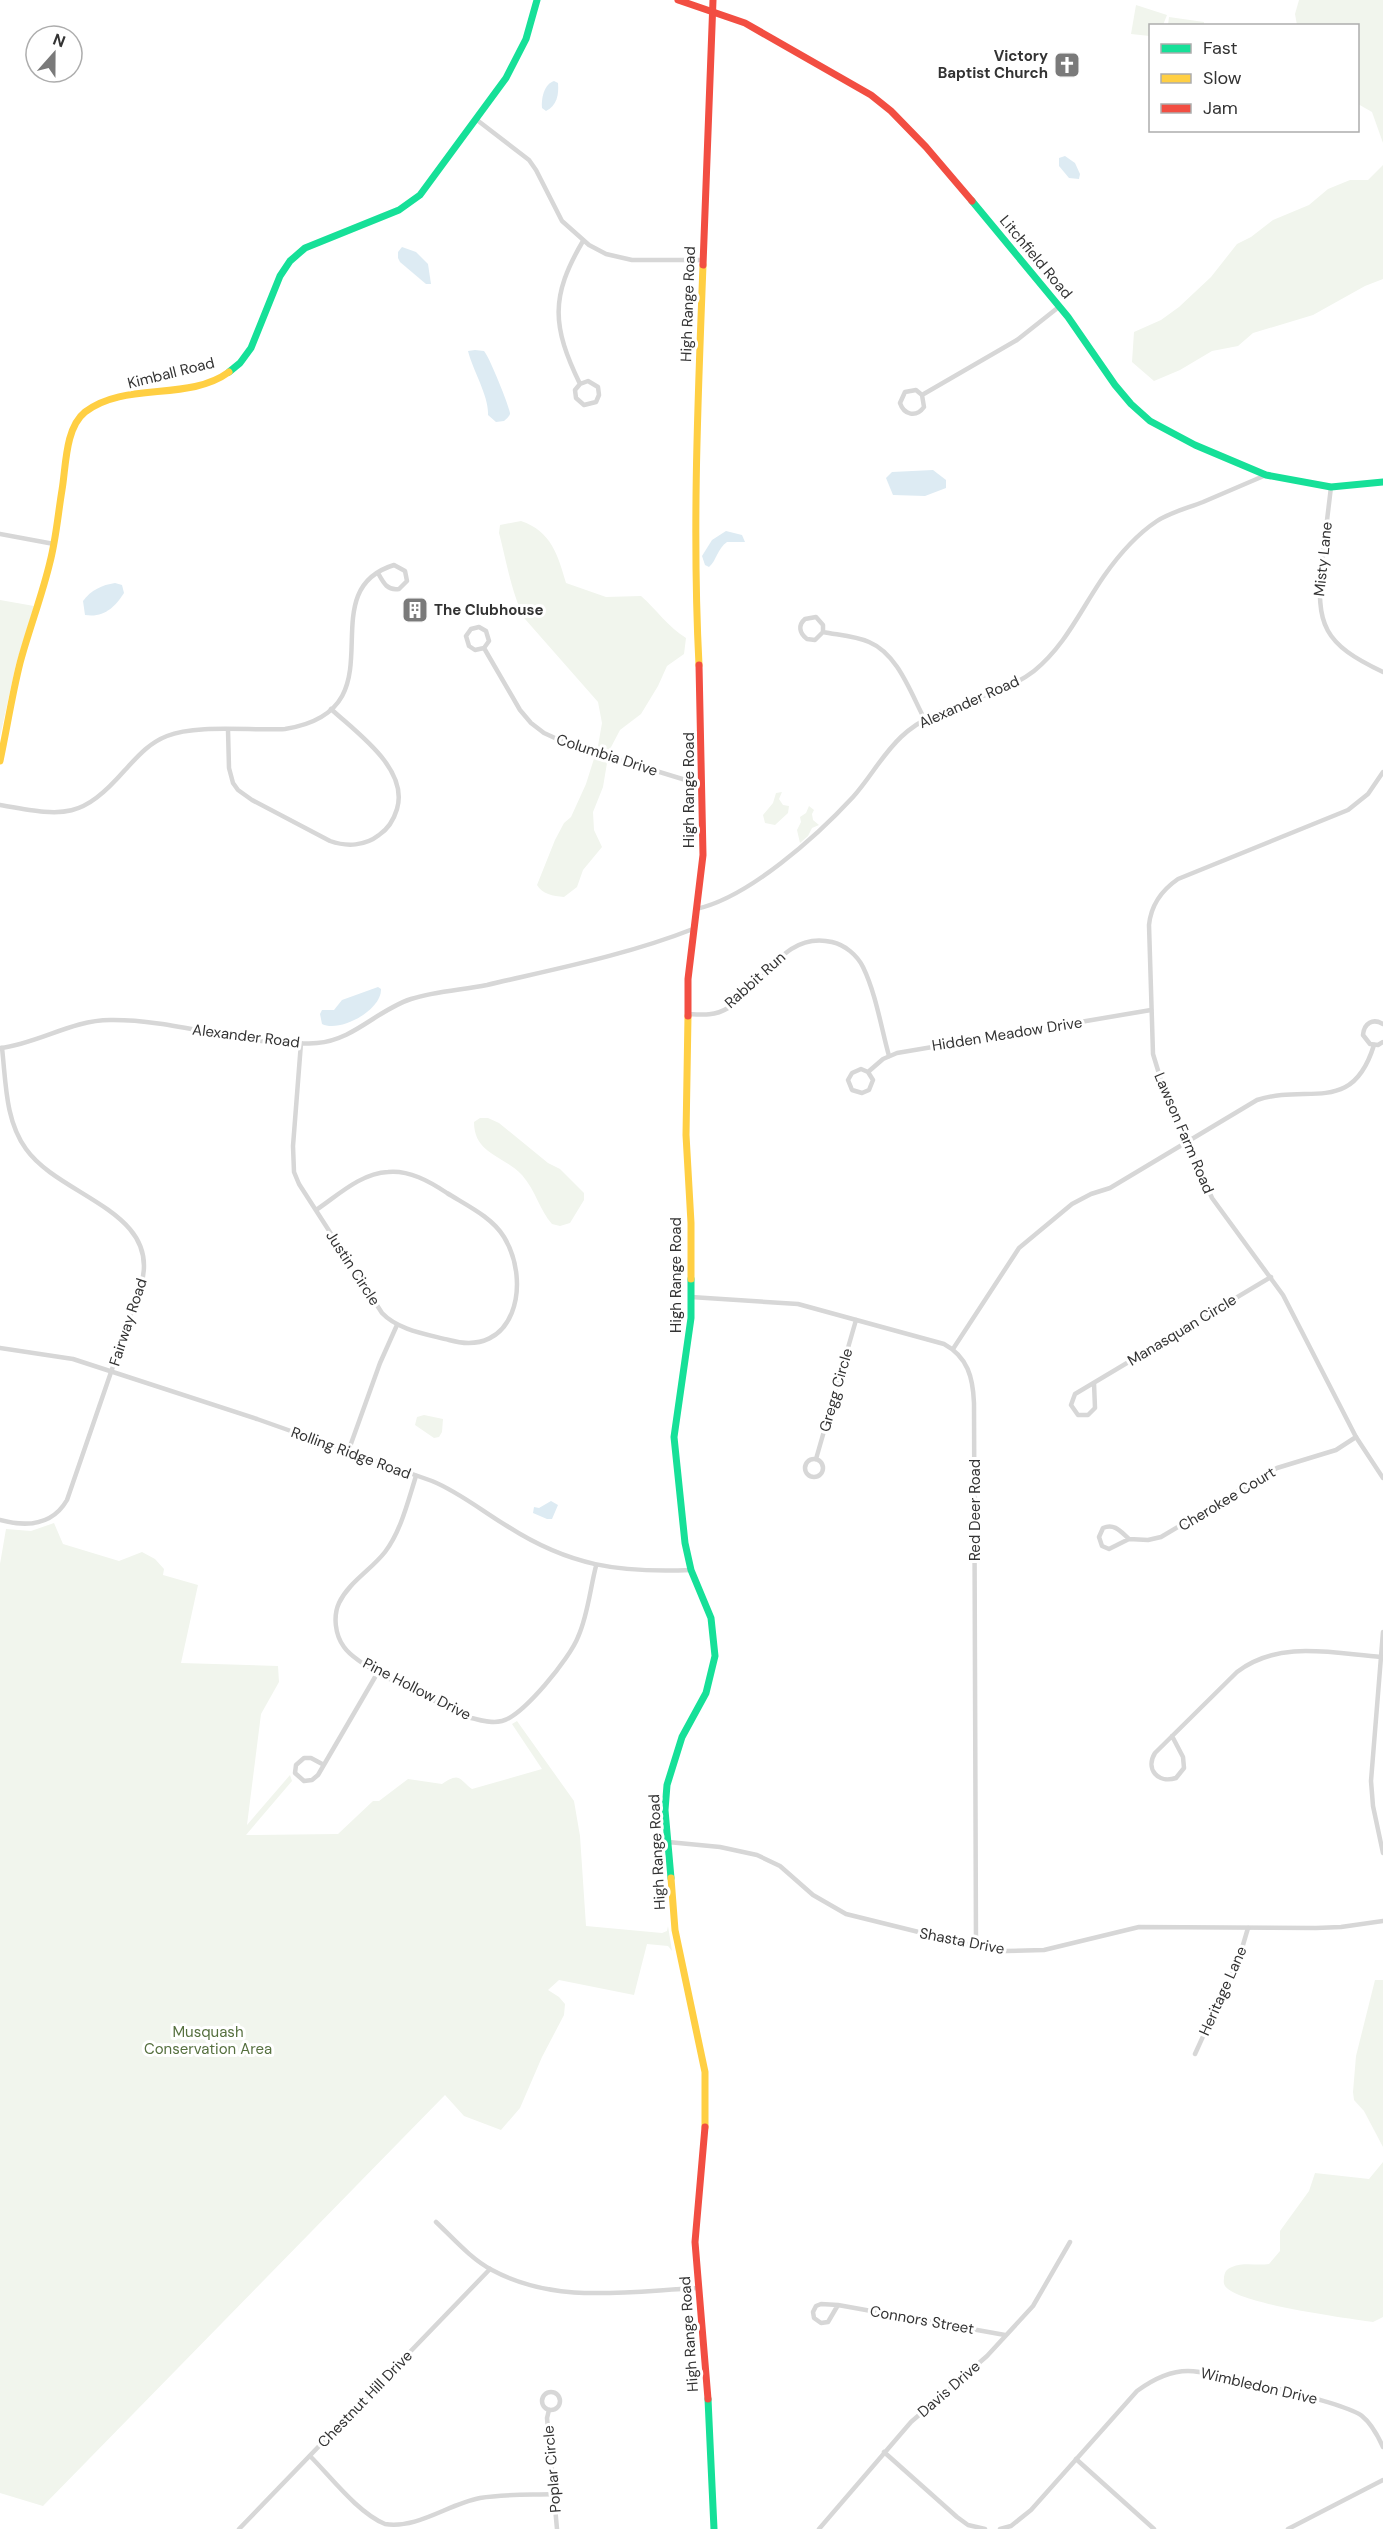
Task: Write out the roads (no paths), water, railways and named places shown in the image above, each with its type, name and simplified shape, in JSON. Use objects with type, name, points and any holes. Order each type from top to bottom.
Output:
[{"type":"street","name":"Kimball Road","points":[[0,761],[20,663],[54,544],[70,442],[73,430],[85,412],[104,404],[209,381],[232,370],[256,340],[277,281],[291,260],[305,248],[406,207],[429,186],[503,84],[530,27],[537,0]]},
{"type":"street","name":"Litchfield Road","points":[[678,0],[713,11],[756,29],[872,95],[886,106],[926,147],[1060,306],[1114,385],[1140,413],[1161,428],[1266,475],[1331,487],[1383,482]]},
{"type":"street","name":"High Range Road","points":[[713,0],[697,434],[695,561],[702,692],[703,861],[693,929],[688,1014],[686,1136],[691,1223],[691,1298],[688,1344],[674,1437],[683,1530],[691,1570],[708,1606],[715,1656],[711,1681],[682,1737],[669,1773],[665,1810],[677,1943],[705,2072],[705,2129],[695,2223],[706,2367],[714,2529]]},
{"type":"street","points":[[477,120],[529,160],[562,221],[583,241],[606,254],[625,259],[703,260]]},
{"type":"street","points":[[580,384],[568,358],[558,303],[564,278],[583,241]]},
{"type":"street","points":[[922,395],[1017,340],[1060,306]]},
{"type":"street","points":[[588,381],[598,387],[599,395],[596,402],[584,405],[578,401],[575,390],[580,384],[588,381]]},
{"type":"street","points":[[916,390],[922,395],[925,403],[921,410],[914,414],[903,410],[900,403],[904,392],[916,390]]},
{"type":"street","name":"Alexander Road","points":[[696,909],[722,901],[775,867],[852,798],[897,741],[925,720],[948,708],[1018,681],[1034,671],[1075,624],[1112,565],[1151,526],[1168,515],[1266,475]]},
{"type":"street","name":"Misty Lane","points":[[1331,487],[1319,596],[1321,614],[1329,632],[1345,651],[1383,672]]},
{"type":"street","points":[[0,534],[54,544]]},
{"type":"street","points":[[0,805],[58,814],[77,810],[99,798],[144,750],[160,739],[183,731],[297,727],[319,718],[332,709],[350,676],[354,602],[364,583],[378,573],[397,566],[405,571],[407,579],[402,588],[392,590],[385,585],[378,573]]},
{"type":"street","points":[[816,617],[824,625],[824,632],[819,638],[807,639],[801,633],[801,625],[805,619],[816,617]]},
{"type":"street","name":"Columbia Drive","points":[[481,628],[487,633],[489,641],[484,648],[475,650],[469,646],[466,636],[471,629],[481,628]]},
{"type":"street","points":[[824,632],[864,640],[885,652],[896,666],[925,720]]},
{"type":"street","name":"Columbia Drive","points":[[484,648],[516,703],[531,723],[552,737],[702,785]]},
{"type":"street","points":[[228,730],[230,777],[244,795],[330,841],[343,844],[362,843],[379,835],[392,821],[399,804],[398,785],[386,762],[332,709]]},
{"type":"street","name":"Lawson Farm Road","points":[[1383,772],[1368,794],[1348,810],[1178,879],[1168,886],[1156,901],[1150,918],[1153,1054],[1157,1072],[1186,1142],[1212,1198],[1271,1277],[1293,1312],[1356,1437],[1383,1478]]},
{"type":"street","name":"Alexander Road","points":[[1,1048],[82,1024],[107,1020],[132,1021],[264,1041],[301,1043],[329,1041],[343,1037],[386,1011],[414,998],[484,985],[616,954],[693,929]]},
{"type":"street","name":"Rabbit Run","points":[[688,1014],[709,1015],[723,1010],[736,1001],[793,947],[811,941],[830,941],[846,948],[863,968],[889,1056]]},
{"type":"street","name":"Hidden Meadow Drive","points":[[868,1072],[889,1056],[906,1051],[1151,1010]]},
{"type":"street","points":[[1374,1045],[1365,1038],[1365,1027],[1374,1021],[1383,1023]]},
{"type":"street","points":[[1374,1045],[1383,1042]]},
{"type":"street","name":"Justin Circle","points":[[301,1043],[293,1165],[299,1184],[382,1313],[397,1324],[463,1343],[482,1341],[499,1332],[507,1323],[514,1308],[518,1288],[513,1258],[503,1235],[490,1221],[431,1183],[399,1172],[381,1173],[366,1178],[316,1210]]},
{"type":"street","points":[[691,1298],[795,1303],[932,1340],[952,1349],[1019,1248],[1080,1199],[1110,1188],[1257,1100],[1272,1096],[1327,1093],[1351,1085],[1366,1066],[1374,1045]]},
{"type":"street","name":"Fairway Road","points":[[0,1520],[25,1525],[37,1523],[49,1518],[63,1506],[72,1489],[143,1280],[144,1267],[140,1243],[120,1218],[55,1178],[36,1162],[24,1147],[11,1119],[1,1048]]},
{"type":"street","name":"Hidden Meadow Drive","points":[[858,1069],[868,1072],[873,1080],[869,1090],[862,1093],[852,1090],[848,1080],[852,1073],[858,1069]]},
{"type":"street","name":"Manasquan Circle","points":[[1094,1383],[1095,1408],[1088,1415],[1078,1414],[1072,1407],[1073,1397],[1094,1383],[1271,1277]]},
{"type":"street","name":"Gregg Circle","points":[[816,1459],[856,1320]]},
{"type":"street","points":[[348,1452],[380,1363],[397,1324]]},
{"type":"street","name":"Rolling Ridge Road","points":[[0,1348],[73,1359],[112,1371],[248,1416],[444,1486],[540,1545],[575,1561],[596,1566],[691,1570]]},
{"type":"street","name":"Red Deer Road","points":[[952,1349],[960,1355],[970,1372],[974,1403],[976,1946]]},
{"type":"street","name":"Cherokee Court","points":[[1129,1539],[1117,1528],[1110,1526],[1102,1530],[1099,1537],[1101,1544],[1109,1549],[1129,1539],[1148,1540],[1167,1535],[1277,1468],[1336,1450],[1356,1437]]},
{"type":"street","name":"Gregg Circle","points":[[816,1459],[822,1464],[823,1471],[818,1477],[812,1477],[805,1472],[805,1466],[808,1461],[816,1459]]},
{"type":"street","name":"Pine Hollow Drive","points":[[416,1476],[389,1546],[346,1592],[337,1609],[337,1629],[344,1646],[357,1660],[378,1672],[471,1718],[483,1722],[495,1722],[509,1718],[525,1708],[573,1648],[582,1624],[596,1566]]},
{"type":"street","points":[[1383,1632],[1371,1793],[1383,1853]]},
{"type":"street","points":[[1172,1736],[1183,1757],[1184,1767],[1178,1777],[1165,1780],[1156,1775],[1151,1762],[1155,1753],[1172,1736],[1237,1672],[1264,1656],[1295,1650],[1381,1657]]},
{"type":"street","points":[[324,1765],[311,1758],[304,1758],[296,1765],[295,1773],[304,1781],[312,1780],[324,1765],[378,1672]]},
{"type":"street","name":"Shasta Drive","points":[[668,1842],[720,1847],[757,1855],[780,1866],[818,1899],[846,1914],[976,1946],[1006,1951],[1031,1951],[1057,1947],[1139,1927],[1341,1927],[1383,1921]]},
{"type":"street","name":"Heritage Lane","points":[[1195,2054],[1240,1955],[1248,1928]]},
{"type":"street","points":[[436,2222],[490,2269],[530,2286],[573,2294],[598,2295],[699,2288]]},
{"type":"street","name":"Davis Drive","points":[[819,2529],[923,2410],[982,2360],[1034,2306],[1070,2242]]},
{"type":"street","name":"Chestnut Hill Drive","points":[[239,2529],[490,2269]]},
{"type":"street","name":"Connors Street","points":[[838,2305],[828,2322],[821,2323],[814,2318],[813,2312],[818,2304],[838,2305],[1005,2335]]},
{"type":"street","name":"Wimbledon Drive","points":[[1000,2529],[1022,2519],[1137,2391],[1164,2375],[1188,2371],[1201,2372],[1348,2408],[1364,2417],[1383,2447]]},
{"type":"street","name":"Poplar Circle","points":[[549,2410],[547,2418],[557,2529]]},
{"type":"street","points":[[884,2452],[957,2517],[968,2525],[985,2529]]},
{"type":"street","points":[[310,2456],[371,2517],[386,2525],[400,2528],[415,2526],[473,2500],[554,2494]]},
{"type":"street","points":[[1076,2459],[1154,2529]]},
{"type":"street","points":[[1288,2529],[1383,2480]]},
{"type":"place","name":"Victory Baptist Church","points":[[1067,65]]},
{"type":"place","name":"The Clubhouse","points":[[415,610]]},
{"type":"park label","name":"Musquash Conservation Area","points":[[208,2040]]}]
